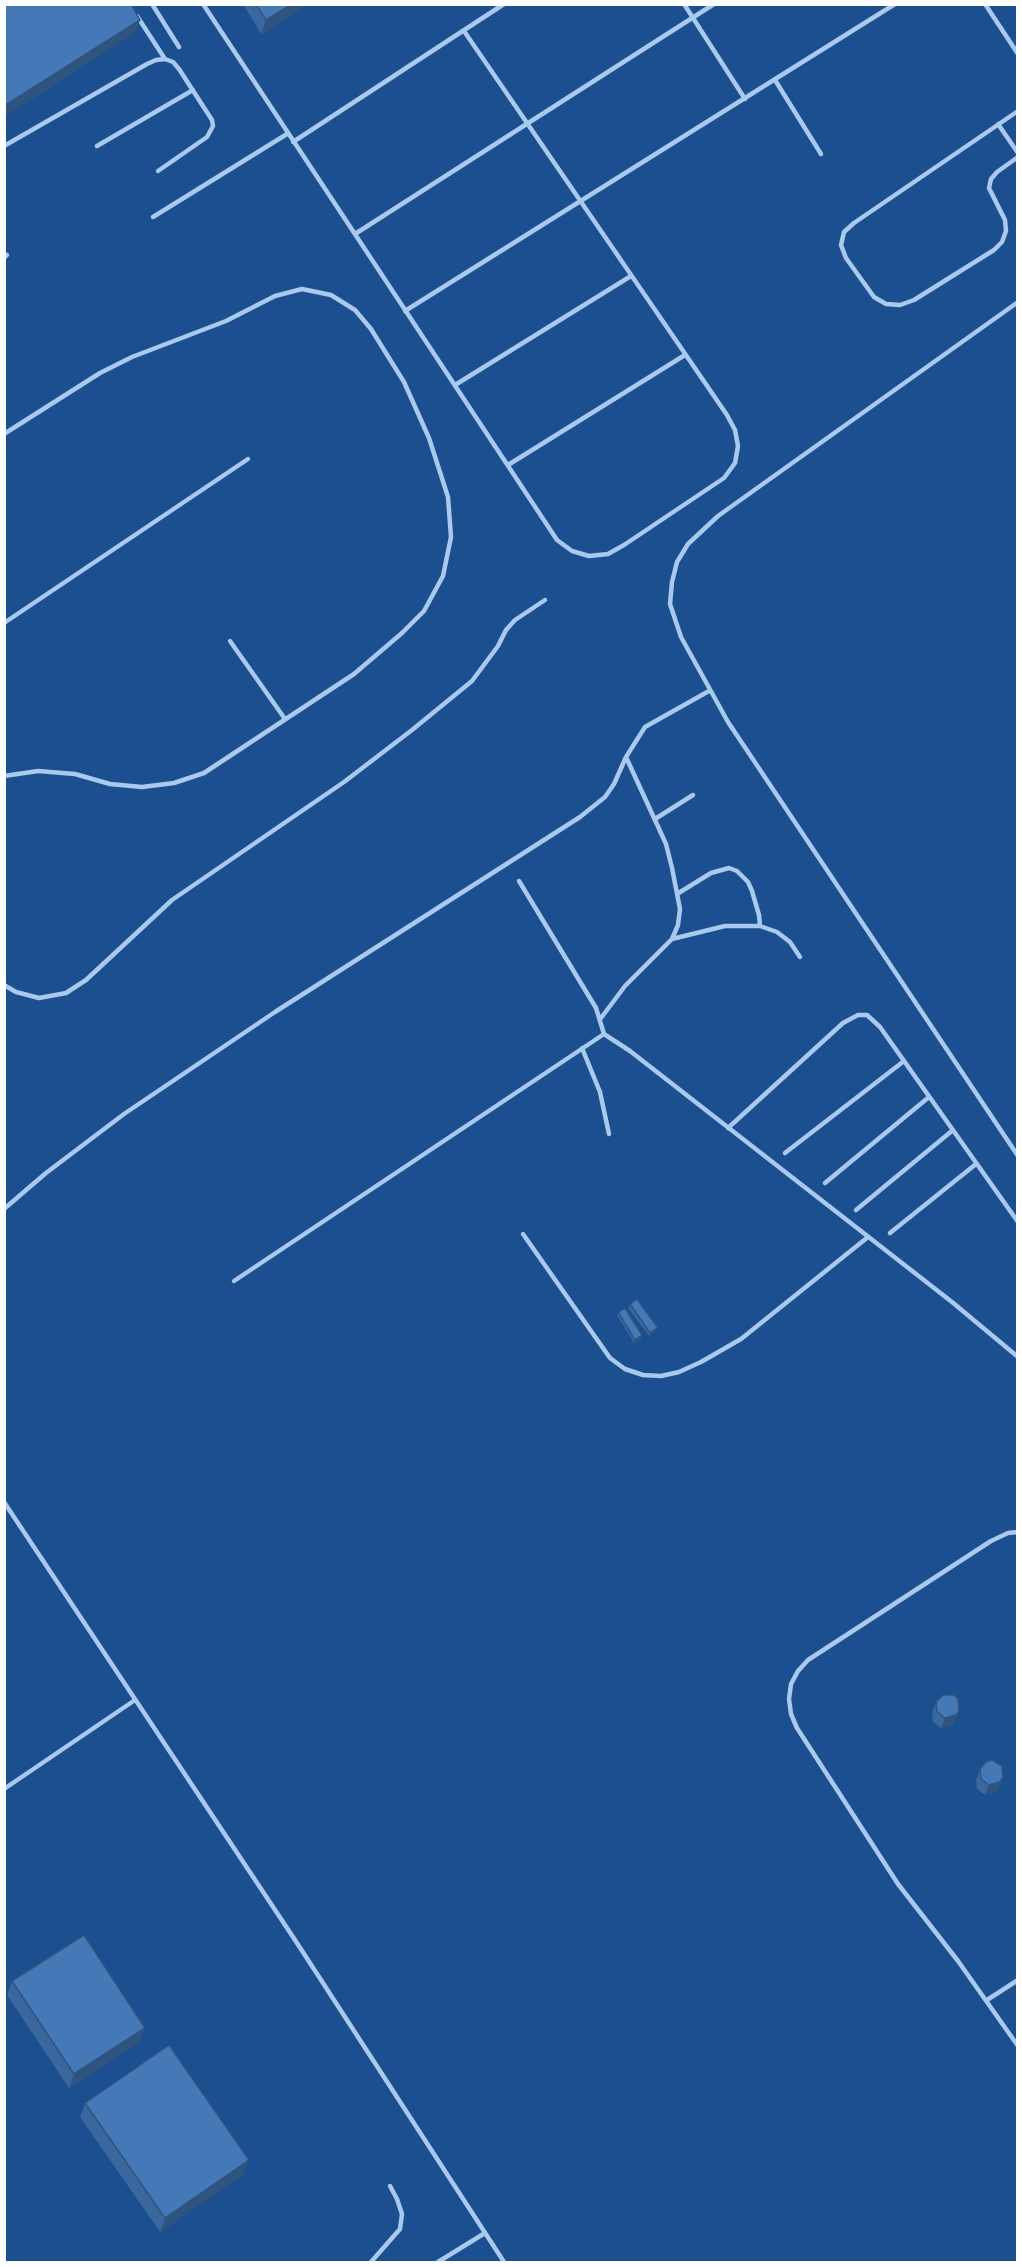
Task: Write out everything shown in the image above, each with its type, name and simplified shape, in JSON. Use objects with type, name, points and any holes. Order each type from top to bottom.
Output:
[{"type":"lane","points":[[152,4],[179,47]]},
{"type":"lane","points":[[203,4],[557,540],[572,551],[590,556],[608,554],[624,546],[724,478],[735,463],[738,446],[735,430],[727,415],[464,31]]},
{"type":"lane","points":[[293,142],[504,4]]},
{"type":"lane","points":[[684,4],[745,99]]},
{"type":"lane","points":[[355,234],[714,4]]},
{"type":"lane","points":[[405,311],[896,4]]},
{"type":"lane","points":[[985,4],[1017,54]]},
{"type":"lane","points":[[136,14],[165,59]]},
{"type":"lane","points":[[4,146],[147,64],[165,59],[173,62],[212,120],[211,132],[207,137],[158,171]]},
{"type":"lane","points":[[775,80],[821,154]]},
{"type":"lane","points":[[97,146],[193,90]]},
{"type":"lane","points":[[998,124],[1017,155],[991,179],[989,188],[1005,220],[1006,231],[1002,242],[994,250],[914,300],[900,305],[886,304],[874,297],[846,258],[841,245],[844,232],[854,223],[998,124],[1017,111]]},
{"type":"lane","points":[[153,217],[287,134]]},
{"type":"lane","points":[[455,386],[631,276]]},
{"type":"lane","points":[[4,434],[100,373],[132,357],[226,321],[275,296],[302,289],[331,295],[355,310],[371,329],[404,382],[429,438],[448,497],[451,537],[443,576],[423,611],[402,633],[362,668],[204,773],[174,783],[142,787],[110,784],[75,774],[38,771],[4,776]]},
{"type":"lane","points":[[1017,302],[736,501],[688,544],[677,562],[670,604],[681,637],[709,691],[746,751],[1017,1156]]},
{"type":"lane","points":[[508,465],[685,355]]},
{"type":"lane","points":[[4,623],[248,459]]},
{"type":"lane","points":[[4,985],[16,992],[39,998],[66,993],[86,980],[172,900],[344,782],[394,745],[472,681],[515,620],[545,600]]},
{"type":"lane","points":[[230,642],[285,719]]},
{"type":"lane","points":[[4,1209],[46,1173],[124,1114],[275,1012],[580,817],[605,797],[645,727],[709,691]]},
{"type":"lane","points":[[600,1018],[625,986],[672,939],[678,925],[680,909],[666,844],[626,757]]},
{"type":"lane","points":[[655,819],[693,795]]},
{"type":"lane","points":[[677,894],[711,873],[729,868],[737,871],[748,882],[752,891],[760,926]]},
{"type":"lane","points":[[519,881],[597,1008],[604,1034],[952,1302],[1017,1358]]},
{"type":"lane","points":[[672,939],[725,926],[760,926],[777,932],[790,942],[800,957]]},
{"type":"lane","points":[[728,1128],[850,1018],[858,1015],[867,1016],[874,1020],[904,1061],[1017,1222]]},
{"type":"lane","points":[[234,1281],[604,1034]]},
{"type":"lane","points":[[582,1048],[600,1092],[609,1134]]},
{"type":"lane","points":[[786,1153],[904,1061]]},
{"type":"lane","points":[[825,1183],[929,1097]]},
{"type":"lane","points":[[856,1210],[952,1130]]},
{"type":"lane","points":[[890,1233],[976,1164]]},
{"type":"lane","points":[[523,1234],[610,1358],[625,1369],[643,1375],[661,1376],[679,1372],[701,1362],[741,1339],[868,1237]]},
{"type":"lane","points":[[4,1502],[297,1943],[504,2262]]},
{"type":"lane","points":[[1017,1532],[1008,1533],[991,1541],[808,1660],[798,1671],[791,1684],[789,1699],[791,1714],[797,1728],[898,1884],[987,2000],[1017,2044]]},
{"type":"lane","points":[[4,1789],[135,1700]]},
{"type":"lane","points":[[987,2000],[1017,1980]]},
{"type":"lane","points":[[372,2262],[400,2229],[402,2214],[390,2186]]},
{"type":"lane","points":[[438,2262],[485,2233]]},
{"type":"building","points":[[4,4],[131,4],[140,20],[4,106]]},
{"type":"building","points":[[256,4],[292,4],[266,20]]},
{"type":"building","points":[[637,1299],[658,1328],[650,1333],[630,1304]]},
{"type":"building","points":[[625,1308],[642,1335],[635,1340],[618,1312]]},
{"type":"building","points":[[943,1695],[954,1695],[958,1699],[959,1711],[956,1715],[945,1718],[937,1712],[936,1702]]},
{"type":"building","points":[[992,1760],[1002,1766],[1003,1777],[1000,1782],[989,1785],[981,1779],[980,1769],[986,1762]]},
{"type":"building","points":[[84,1935],[145,2028],[74,2074],[12,1981]]},
{"type":"building","points":[[169,2045],[249,2160],[165,2218],[85,2103]]}]
